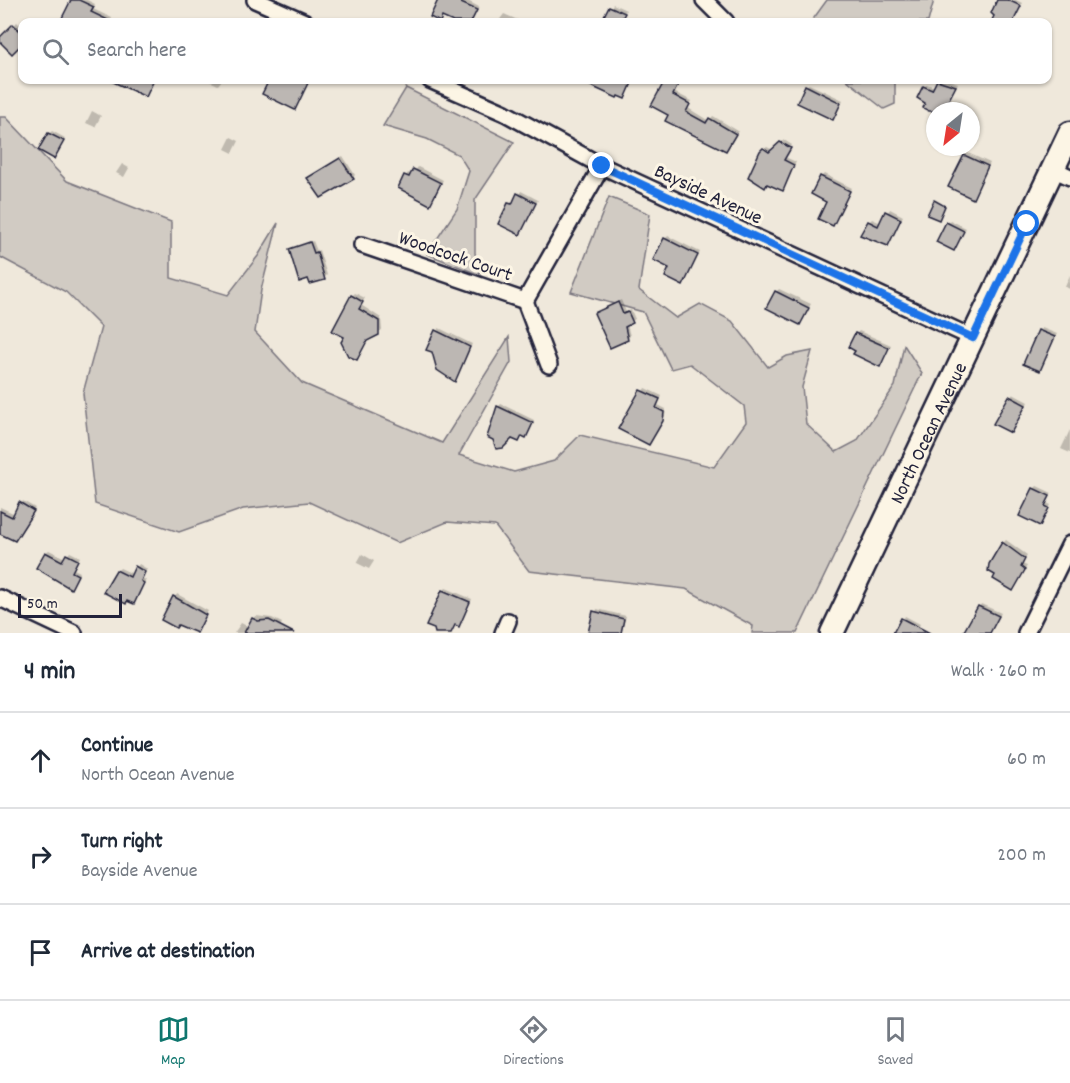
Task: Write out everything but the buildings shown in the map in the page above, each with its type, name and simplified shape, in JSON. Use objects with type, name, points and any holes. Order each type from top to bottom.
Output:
[{"type":"main road","name":"North Ocean Avenue","points":[[832,633],[973,338],[1061,173],[1070,133]]},
{"type":"street","points":[[255,0],[296,18]]},
{"type":"street","points":[[704,0],[722,18]]},
{"type":"street","name":"Bayside Avenue","points":[[439,84],[505,113],[602,166],[973,338]]},
{"type":"street","name":"Woodcock Court","points":[[362,244],[525,301],[602,166]]},
{"type":"street","points":[[525,301],[549,365]]},
{"type":"street","points":[[1026,633],[1070,544]]},
{"type":"street","points":[[0,598],[74,633]]},
{"type":"shaded area","points":[[827,0],[934,0],[929,18],[814,18]]},
{"type":"shaded area","points":[[852,84],[895,84],[895,104],[884,109]]},
{"type":"shaded area","points":[[406,88],[514,142],[475,200],[475,253],[480,275],[427,254],[457,209],[469,171],[459,155],[427,139],[383,126]]},
{"type":"shaded area","points":[[0,117],[6,117],[67,181],[171,222],[171,278],[228,295],[258,256],[278,223],[261,290],[255,332],[302,383],[442,443],[509,337],[511,362],[459,455],[514,472],[554,461],[580,435],[714,467],[746,422],[744,406],[690,364],[671,369],[643,312],[571,292],[609,197],[650,214],[639,290],[676,318],[700,304],[732,321],[768,367],[787,356],[812,351],[802,387],[806,424],[836,452],[857,441],[895,386],[904,345],[922,373],[797,633],[752,633],[753,626],[686,589],[529,571],[495,526],[447,522],[397,543],[309,502],[243,509],[179,532],[95,504],[83,393],[101,327],[66,292],[0,257]]},
{"type":"route","points":[[602,166],[973,338],[1027,224]]}]
